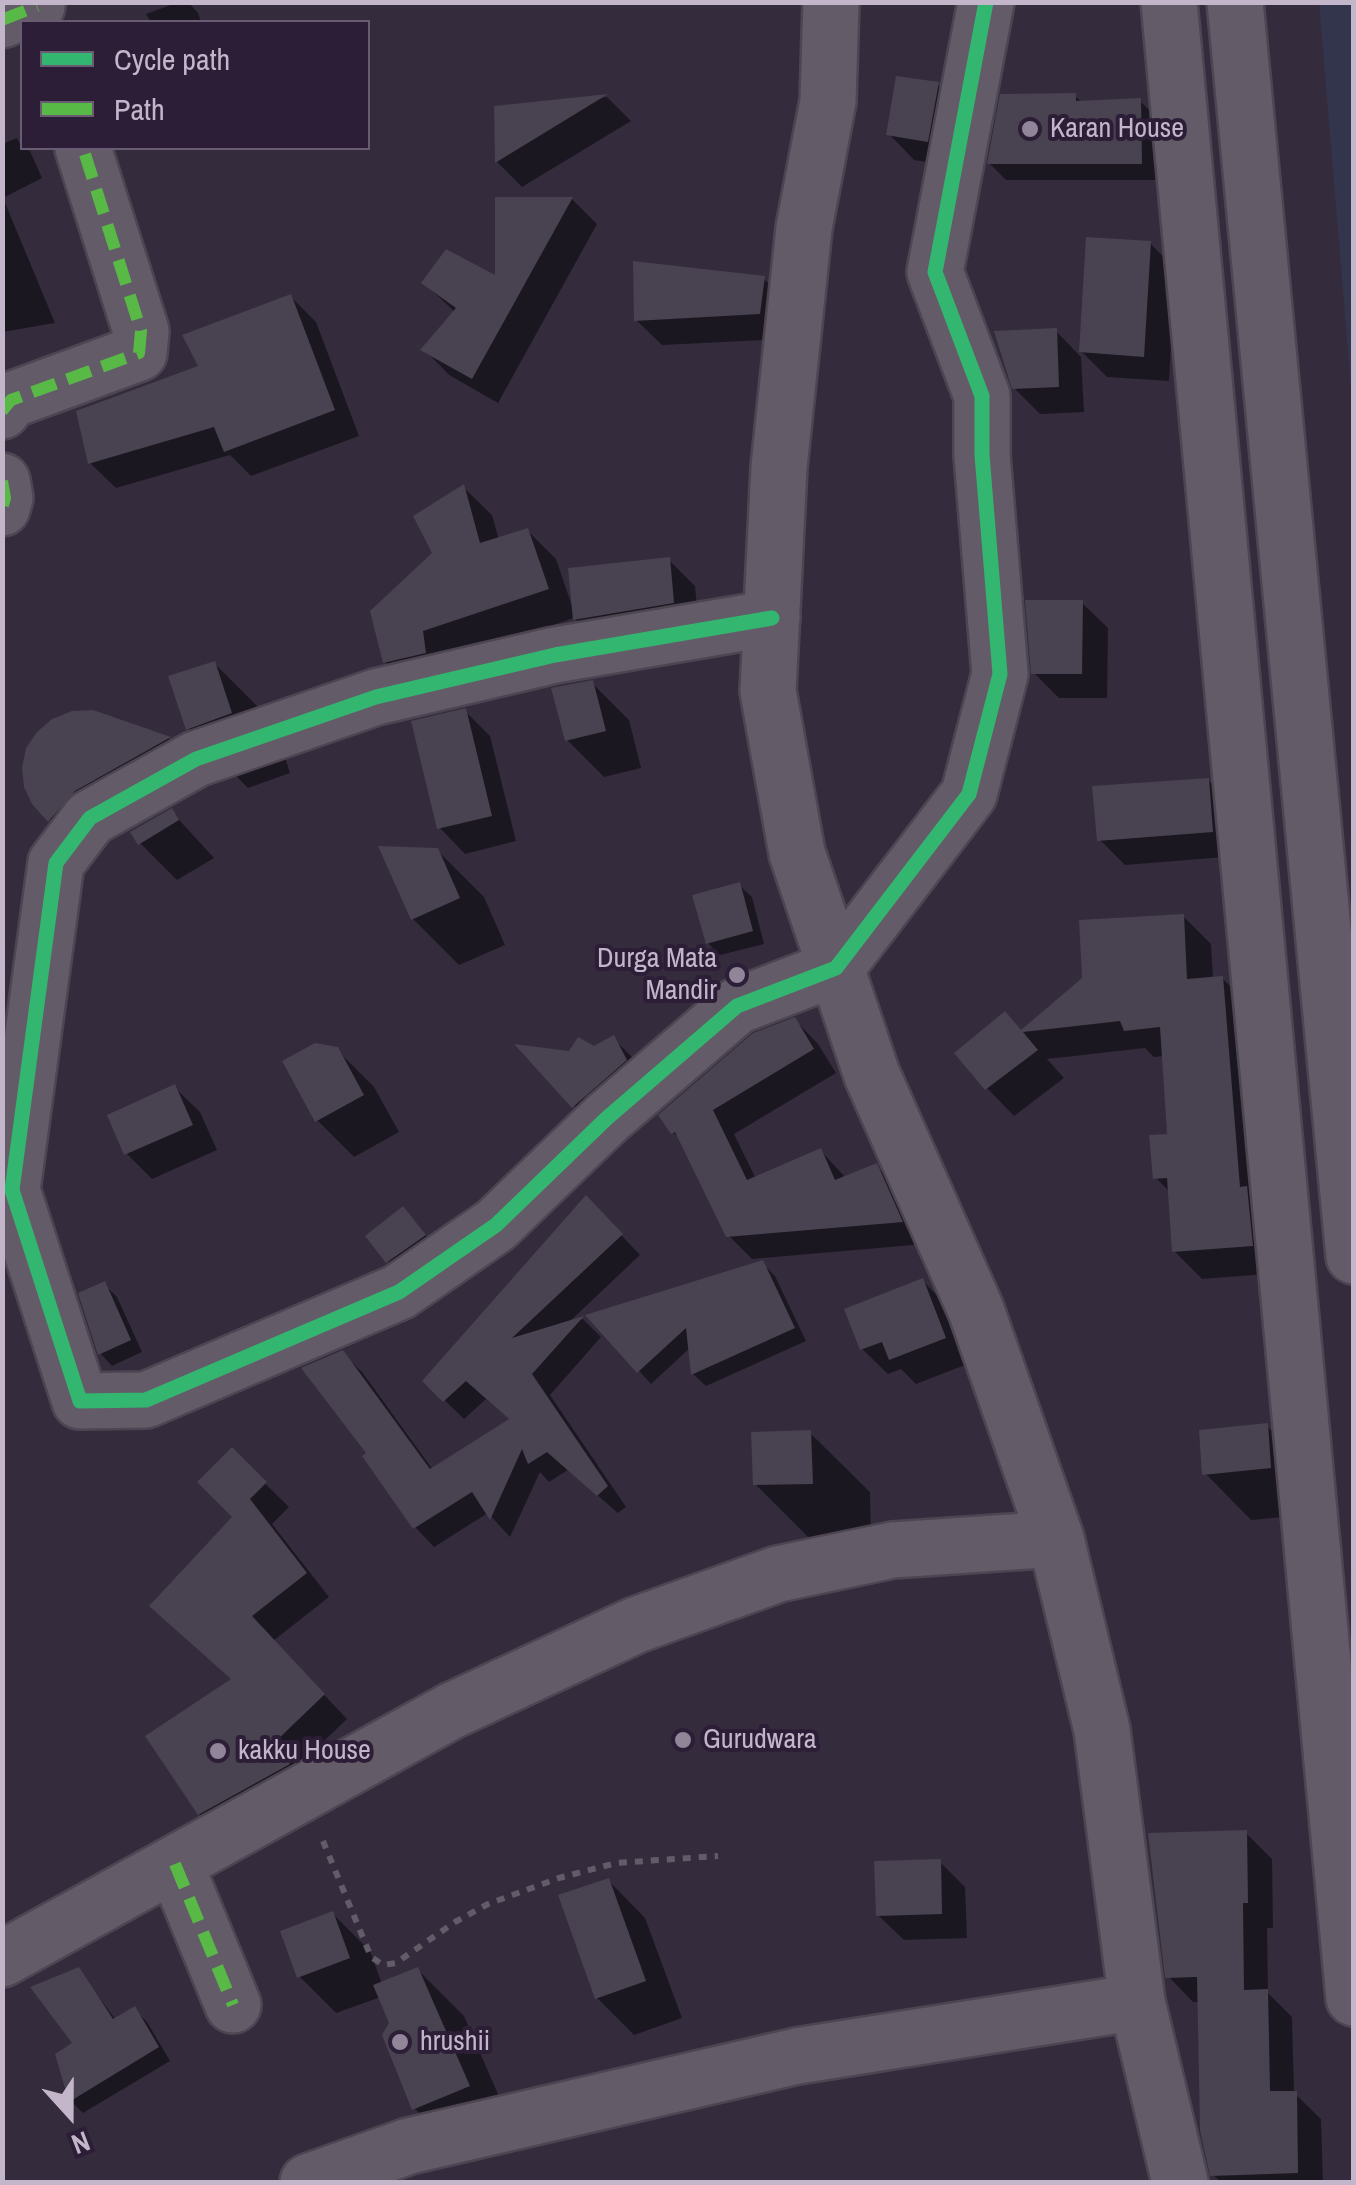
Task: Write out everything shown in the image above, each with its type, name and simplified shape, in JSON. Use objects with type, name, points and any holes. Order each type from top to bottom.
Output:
[{"type":"street","points":[[830,2],[828,101],[804,228],[779,467],[768,691],[797,854],[872,1075],[976,1310],[1056,1539],[1102,1730],[1137,2002],[1180,2182]]},
{"type":"street","points":[[772,618],[554,655],[376,698],[196,759],[90,818],[56,863],[12,1190],[80,1401],[146,1400],[399,1292],[496,1225],[607,1118],[736,1006],[836,968],[969,794],[1000,674],[982,456],[982,396],[935,272],[986,2]]},
{"type":"street","points":[[1169,2],[1354,1998]]},
{"type":"street","points":[[1235,2],[1354,1256]]},
{"type":"street","points":[[2,411],[12,400],[139,354],[142,331],[83,150]]},
{"type":"street","points":[[2,481],[2,508]]},
{"type":"street","points":[[2,1959],[451,1710],[619,1632],[778,1574],[893,1550],[1056,1539]]},
{"type":"street","points":[[175,1864],[233,2005]]},
{"type":"street","points":[[308,2182],[409,2146],[797,2056],[1137,2002]]},
{"type":"path","points":[[303,1793],[371,1957],[383,1966],[396,1963],[488,1904],[559,1878],[616,1863],[718,1856]]},
{"type":"shaded area","points":[[1319,3],[1353,3],[1353,411]]},
{"type":"building","points":[[896,76],[939,82],[928,142],[886,135]]},
{"type":"building","points":[[1076,93],[1076,101],[1141,98],[1142,164],[987,164],[1000,94]]},
{"type":"building","points":[[608,94],[495,163],[494,106]]},
{"type":"building","points":[[495,197],[573,197],[472,379],[420,350],[456,308],[421,283],[446,249],[495,275]]},
{"type":"building","points":[[1086,237],[1151,241],[1144,357],[1079,352]]},
{"type":"building","points":[[633,261],[765,276],[760,314],[634,321]]},
{"type":"building","points":[[291,294],[335,410],[224,452],[214,427],[88,464],[76,411],[198,366],[182,335]]},
{"type":"building","points":[[1057,328],[1059,387],[1012,389],[994,331]]},
{"type":"building","points":[[464,484],[480,543],[528,528],[549,589],[423,631],[426,653],[383,663],[370,611],[432,553],[413,516]]},
{"type":"building","points":[[670,557],[674,603],[573,620],[568,568]]},
{"type":"building","points":[[1025,600],[1083,600],[1082,674],[1031,674]]},
{"type":"building","points":[[215,661],[232,713],[186,730],[168,676]]},
{"type":"building","points":[[593,680],[606,731],[565,741],[551,688]]},
{"type":"building","points":[[466,708],[492,816],[437,829],[411,721]]},
{"type":"building","points":[[93,710],[171,737],[75,791],[48,822],[32,804],[24,787],[26,748],[52,719],[72,711]]},
{"type":"building","points":[[1209,778],[1213,832],[1097,841],[1092,786]]},
{"type":"building","points":[[172,808],[179,820],[138,845],[130,832]]},
{"type":"building","points":[[378,846],[438,848],[460,898],[411,920]]},
{"type":"building","points":[[740,882],[753,931],[706,944],[692,895]]},
{"type":"building","points":[[1184,914],[1187,979],[1223,976],[1240,1187],[1247,1186],[1253,1246],[1172,1252],[1167,1178],[1153,1179],[1149,1135],[1167,1134],[1160,1027],[1124,1031],[1120,1021],[1023,1032],[1038,1050],[985,1090],[954,1053],[1005,1011],[1021,1030],[1082,978],[1079,920]]},
{"type":"building","points":[[795,1017],[814,1049],[713,1110],[747,1180],[821,1148],[835,1180],[877,1163],[903,1222],[726,1237],[675,1132],[671,1134],[658,1115],[753,1033]]},
{"type":"building","points":[[614,1035],[627,1060],[572,1108],[514,1044],[569,1051],[578,1037],[594,1046]]},
{"type":"building","points":[[315,1043],[338,1047],[364,1095],[315,1122],[282,1061]]},
{"type":"building","points":[[175,1084],[193,1125],[124,1155],[107,1115]]},
{"type":"building","points":[[586,1195],[623,1234],[512,1338],[584,1316],[532,1374],[608,1486],[597,1496],[547,1452],[528,1464],[522,1449],[490,1520],[472,1492],[413,1529],[362,1456],[366,1453],[301,1368],[343,1350],[430,1469],[509,1419],[466,1381],[443,1402],[422,1381]]},
{"type":"building","points":[[403,1206],[426,1235],[386,1263],[365,1236]]},
{"type":"building","points":[[763,1260],[795,1328],[691,1375],[686,1328],[637,1373],[585,1315]]},
{"type":"building","points":[[923,1278],[946,1338],[889,1360],[882,1342],[860,1350],[844,1309]]},
{"type":"building","points":[[105,1281],[131,1340],[98,1355],[78,1293]]},
{"type":"building","points":[[1268,1423],[1271,1468],[1202,1475],[1199,1430]]},
{"type":"building","points":[[811,1430],[813,1484],[753,1485],[751,1432]]},
{"type":"building","points":[[232,1447],[267,1482],[250,1499],[307,1573],[252,1616],[325,1694],[275,1742],[290,1764],[198,1815],[145,1736],[231,1679],[149,1606],[232,1517],[197,1482]]},
{"type":"building","points":[[1247,1830],[1244,1990],[1268,1989],[1270,2091],[1297,2091],[1298,2173],[1210,2176],[1200,2130],[1197,1977],[1165,1978],[1148,1833]]},
{"type":"building","points":[[941,1859],[942,1914],[876,1916],[874,1861]]},
{"type":"building","points":[[609,1878],[646,1981],[595,1999],[558,1895]]},
{"type":"building","points":[[333,1911],[350,1958],[297,1978],[280,1931]]},
{"type":"building","points":[[79,1967],[113,2019],[135,2006],[159,2047],[69,2102],[55,2054],[72,2043],[30,1987]]},
{"type":"building","name":"hrushii","points":[[418,1967],[470,2086],[412,2110],[382,2035],[389,2023],[373,1985]]},
{"type":"marked path","points":[[2,20],[37,6]]},
{"type":"marked path","points":[[2,411],[11,400],[139,353],[141,331],[84,150]]},
{"type":"marked path","points":[[2,481],[2,508]]},
{"type":"marked path","points":[[175,1864],[233,2005]]},
{"type":"cycle path","points":[[772,618],[555,655],[376,697],[196,759],[90,818],[56,863],[12,1190],[80,1401],[146,1400],[399,1292],[496,1225],[607,1118],[737,1006],[836,968],[969,794],[1000,674],[982,455],[982,396],[935,272],[986,2]]},
{"type":"place","name":"Karan House","points":[[1030,129]]},
{"type":"place","name":"Durga Mata Mandir","points":[[737,975]]},
{"type":"place","name":"Gurudwara","points":[[683,1740]]},
{"type":"place","name":"kakku House","points":[[218,1751]]},
{"type":"place","name":"hrushii","points":[[400,2042]]}]
